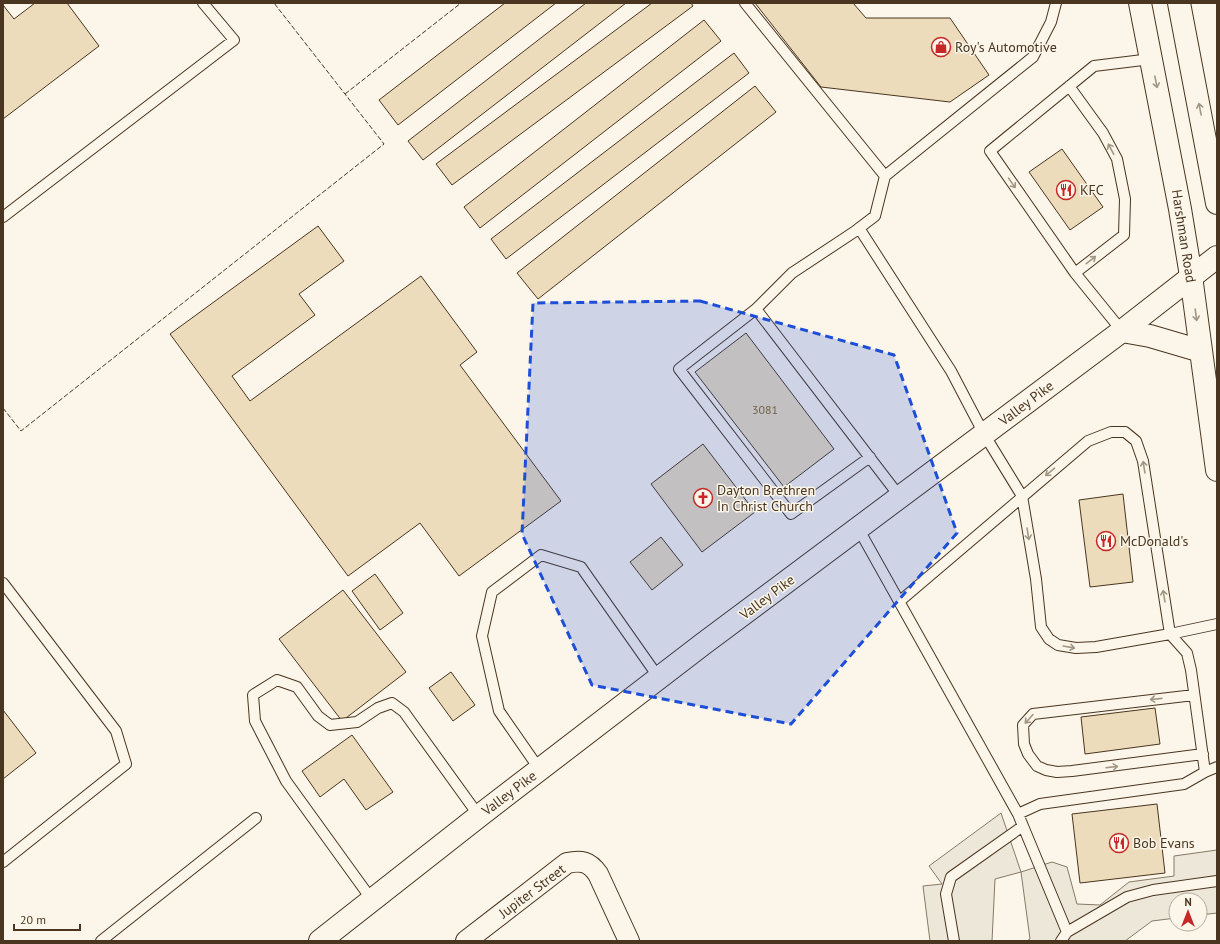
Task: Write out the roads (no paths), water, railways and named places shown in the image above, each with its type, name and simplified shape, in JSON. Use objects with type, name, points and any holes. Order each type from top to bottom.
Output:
[{"type":"street","name":"Harshman Road","points":[[1140,3],[1191,276],[1217,470]]},
{"type":"street","points":[[1179,3],[1211,138],[1217,202]]},
{"type":"street","name":"Valley Pike","points":[[320,941],[479,816],[659,678],[1122,331],[1217,257]]},
{"type":"street","points":[[1122,331],[1150,336],[1201,351]]},
{"type":"street","name":"Jupiter Street","points":[[466,941],[567,864],[576,861],[586,862],[594,868],[598,874],[629,941]]},
{"type":"lane","points":[[3,216],[234,40],[203,3]]},
{"type":"lane","points":[[745,3],[885,176]]},
{"type":"lane","points":[[870,457],[791,514],[679,368],[756,309],[792,273],[875,216],[885,176],[1033,57],[1051,22],[1056,3]]},
{"type":"lane","points":[[1122,331],[1075,273],[990,151],[1094,66],[1151,59]]},
{"type":"lane","points":[[1069,86],[1103,133],[1116,159],[1126,199],[1124,235],[1075,273]]},
{"type":"lane","points":[[859,228],[951,371],[984,434],[1022,496],[1036,578],[1041,627],[1049,639],[1058,645],[1076,648],[1096,647],[1217,624]]},
{"type":"lane","points":[[756,309],[900,497]]},
{"type":"lane","points":[[900,601],[1088,441],[1111,432],[1126,432],[1136,441],[1143,461],[1170,634],[1187,653],[1205,772]]},
{"type":"lane","points":[[858,528],[1018,814],[1066,932]]},
{"type":"lane","points":[[540,770],[499,711],[482,636],[492,592],[541,555],[581,567],[659,678]]},
{"type":"lane","points":[[3,583],[116,731],[126,764],[3,862]]},
{"type":"lane","points":[[372,900],[286,781],[255,721],[253,695],[277,680],[297,687],[318,716],[330,725],[357,722],[378,708],[392,703],[404,712],[479,816]]},
{"type":"lane","points":[[1194,695],[1033,714],[1023,725],[1024,744],[1031,760],[1037,766],[1046,770],[1057,772],[1112,767],[1203,754]]},
{"type":"lane","points":[[1018,814],[1040,804],[1184,784],[1217,767]]},
{"type":"lane","points":[[100,941],[256,818]]},
{"type":"lane","points":[[954,941],[946,894],[951,877],[1023,826]]},
{"type":"lane","points":[[1061,941],[1066,932],[1128,897],[1153,890],[1217,881]]},
{"type":"place","name":"Roy's Automotive","points":[[941,47]]},
{"type":"place","name":"KFC","points":[[1066,190]]},
{"type":"place","name":"Dayton Brethren In Christ Church","points":[[703,498]]},
{"type":"place","name":"McDonald's","points":[[1106,541]]},
{"type":"place","name":"Bob Evans","points":[[1119,843]]}]
